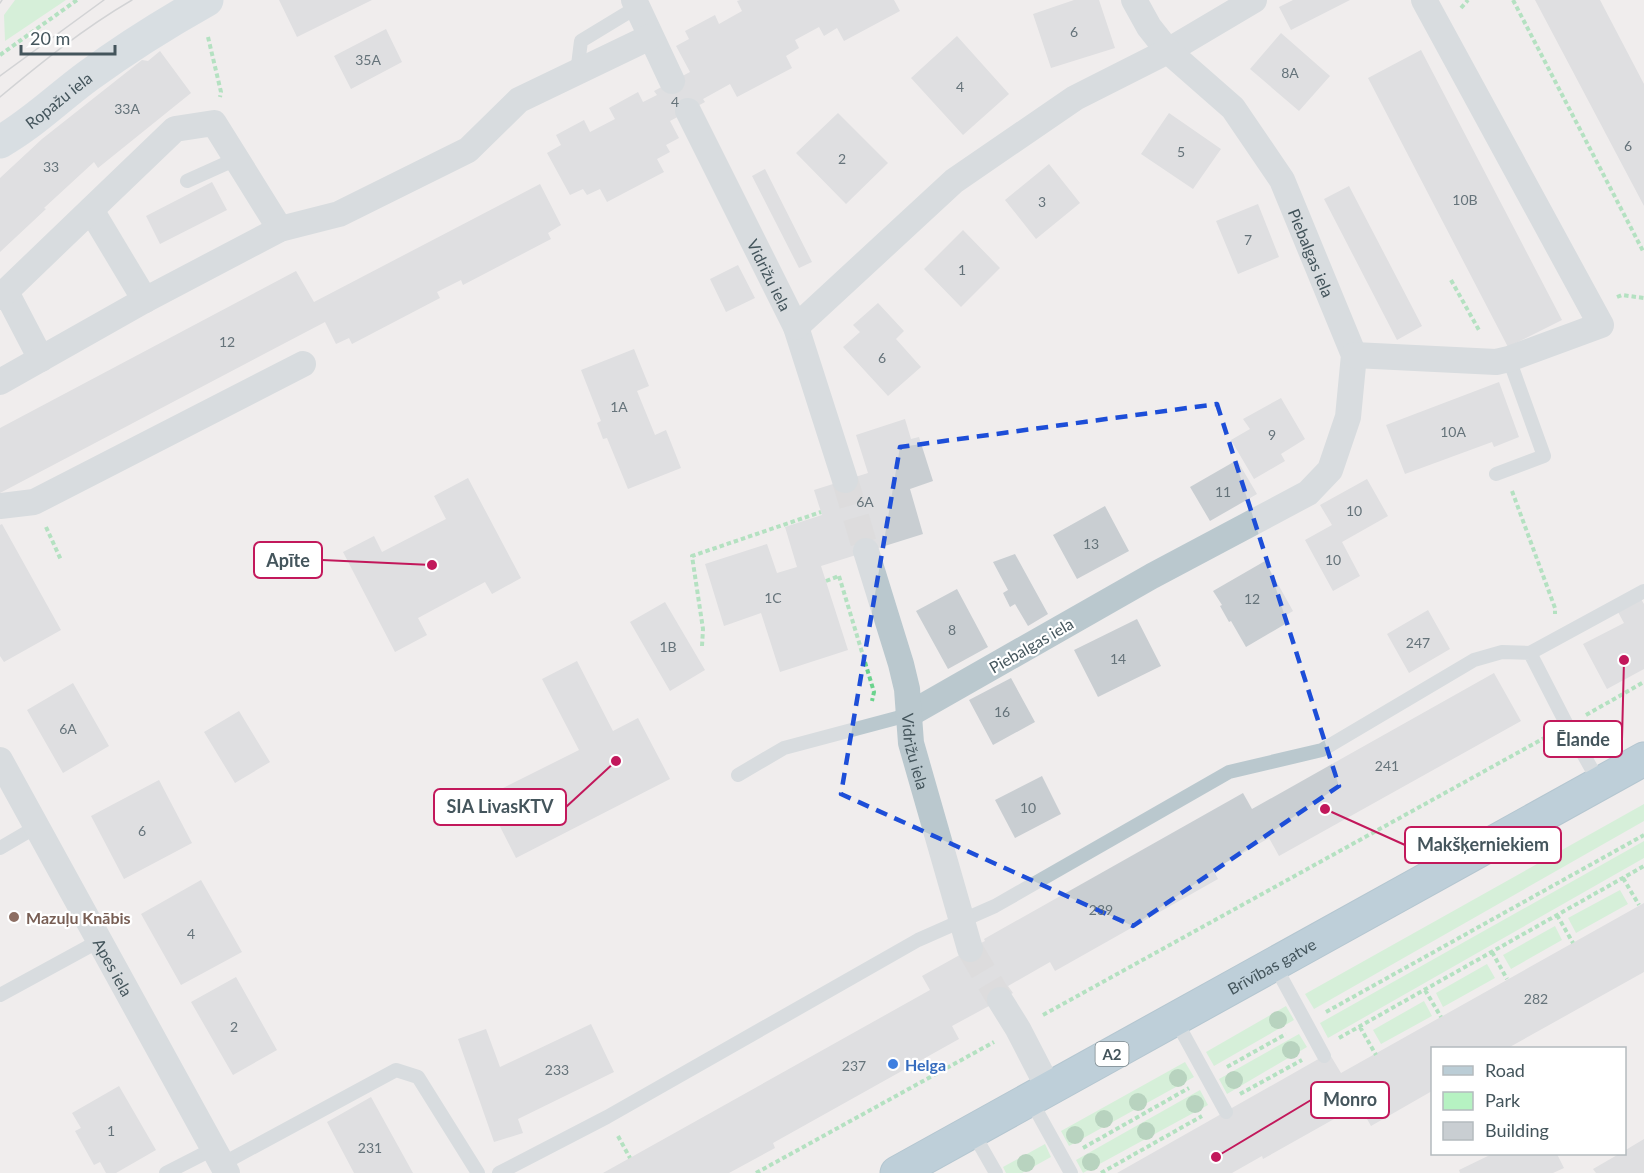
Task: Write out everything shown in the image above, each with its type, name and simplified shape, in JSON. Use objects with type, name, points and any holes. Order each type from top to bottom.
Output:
[{"type":"highway","name":"Brīvības gatve","points":[[897,1173],[1644,759]]},
{"type":"street","name":"Piebalgas iela","points":[[908,715],[1152,576],[1308,492],[1330,470],[1348,417],[1354,355],[1282,180],[1233,108],[1168,51],[1149,27],[1134,0]]},
{"type":"street","points":[[796,327],[954,181],[1075,98],[1168,51],[1254,0]]},
{"type":"street","points":[[1354,355],[1502,361],[1601,325],[1424,0]]},
{"type":"street","points":[[641,2],[650,37],[672,81]]},
{"type":"street","name":"Ropažu iela","points":[[0,142],[19,131],[88,76],[143,38],[207,16]]},
{"type":"street","points":[[1,380],[145,300],[280,229],[339,214],[468,150],[519,100],[650,37]]},
{"type":"street","name":"Vidrižu iela","points":[[688,111],[796,327],[845,480]]},
{"type":"street","points":[[41,359],[3,294],[175,129],[214,123],[280,229]]},
{"type":"street","points":[[91,210],[145,300]]},
{"type":"street","points":[[0,506],[34,502],[303,364]]},
{"type":"street","name":"Vidrižu iela","points":[[866,551],[901,664],[907,689],[911,743],[970,950]]},
{"type":"street","name":"Apes iela","points":[[0,760],[221,1162]]},
{"type":"street","points":[[1000,1000],[1018,1029],[1039,1094]]},
{"type":"lane","points":[[576,73],[580,41],[641,2]]},
{"type":"lane","points":[[187,181],[236,159]]},
{"type":"lane","points":[[1500,472],[1544,456],[1502,361]]},
{"type":"lane","points":[[499,1173],[616,1112],[918,940],[994,906],[1229,772],[1322,750],[1474,660],[1502,652],[1530,653],[1644,591]]},
{"type":"lane","points":[[1530,653],[1600,784]]},
{"type":"lane","points":[[738,775],[784,748],[908,715]]},
{"type":"lane","points":[[0,848],[36,827]]},
{"type":"lane","points":[[0,995],[99,941]]},
{"type":"lane","points":[[1274,964],[1322,1052]]},
{"type":"lane","points":[[1174,1019],[1224,1108]]},
{"type":"lane","points":[[166,1173],[221,1162],[396,1070],[418,1077],[478,1173]]},
{"type":"lane","points":[[1039,1094],[1063,1159],[1071,1173]]},
{"type":"lane","points":[[972,1131],[996,1173]]},
{"type":"path","points":[[0,55],[77,0]]},
{"type":"path","points":[[1513,0],[1644,253]]},
{"type":"path","points":[[207,16],[221,92],[214,123]]},
{"type":"path","points":[[1451,280],[1502,361]]},
{"type":"path","points":[[1500,472],[1555,608]]},
{"type":"path","points":[[34,502],[61,560]]},
{"type":"path","points":[[702,646],[703,629],[692,556],[821,512]]},
{"type":"path","points":[[826,581],[844,574]]},
{"type":"path","points":[[839,576],[874,692],[867,725]]},
{"type":"path","points":[[756,1173],[1644,682]]},
{"type":"path","points":[[1063,1159],[1644,835]]},
{"type":"path","points":[[1101,1173],[1224,1108],[1322,1052],[1360,1027],[1644,866]]},
{"type":"path","points":[[1623,878],[1639,905]]},
{"type":"path","points":[[1557,915],[1572,943]]},
{"type":"path","points":[[1492,952],[1507,979]]},
{"type":"path","points":[[1425,990],[1441,1017]]},
{"type":"path","points":[[1360,1027],[1376,1055]]},
{"type":"highlighted area","points":[[1217,404],[1339,786],[1133,926],[841,794],[900,447]]},
{"type":"green space","points":[[15,0],[66,0],[5,41],[4,15]]},
{"type":"green space","points":[[1644,804],[1644,821],[1314,1009],[1305,994]]},
{"type":"green space","points":[[1644,841],[1644,858],[1328,1038],[1320,1023]]},
{"type":"green space","points":[[1620,890],[1628,904],[1576,933],[1568,918]]},
{"type":"green space","points":[[1555,926],[1562,940],[1511,969],[1503,955]]},
{"type":"green space","points":[[1487,964],[1495,978],[1443,1007],[1436,993]]},
{"type":"green space","points":[[1424,1001],[1432,1016],[1381,1044],[1373,1030]]},
{"type":"green space","points":[[1286,1006],[1294,1020],[1214,1066],[1206,1052]]},
{"type":"green space","points":[[1299,1034],[1307,1047],[1227,1094],[1219,1079]]},
{"type":"green space","points":[[1185,1062],[1194,1077],[1069,1146],[1061,1131]]},
{"type":"green space","points":[[1200,1090],[1208,1105],[1083,1173],[1076,1160]]},
{"type":"green space","points":[[1045,1144],[1051,1157],[1022,1173],[1006,1173],[1003,1167]]},
{"type":"building","points":[[279,0],[372,0],[297,37]]},
{"type":"building","points":[[894,0],[900,11],[844,41],[837,28],[824,36],[819,27],[795,40],[799,48],[786,56],[792,68],[737,97],[730,84],[703,99],[705,102],[670,121],[679,138],[666,145],[670,152],[657,159],[664,172],[607,202],[600,189],[587,195],[583,189],[570,195],[547,153],[561,145],[556,135],[584,120],[590,132],[615,119],[609,108],[638,92],[643,102],[657,95],[654,91],[690,72],[676,46],[689,39],[685,31],[715,15],[719,24],[742,11],[737,1]]},
{"type":"building","points":[[1074,0],[1099,0],[1115,48],[1051,68],[1033,14]]},
{"type":"building","points":[[1293,0],[1350,0],[1291,30],[1279,7]]},
{"type":"building","points":[[1535,0],[1600,0],[1644,84],[1644,206]]},
{"type":"building","points":[[386,29],[402,62],[351,89],[334,56]]},
{"type":"building","points":[[1281,33],[1330,76],[1299,111],[1250,69]]},
{"type":"building","points":[[957,36],[1009,94],[963,135],[911,78]]},
{"type":"building","points":[[1421,50],[1562,320],[1508,347],[1368,78]]},
{"type":"building","points":[[160,51],[191,93],[98,168],[94,162],[0,252],[0,178],[42,139],[142,60],[148,61]]},
{"type":"building","points":[[838,113],[888,163],[846,204],[796,153]]},
{"type":"building","points":[[1169,113],[1221,149],[1193,189],[1141,154]]},
{"type":"building","points":[[1049,164],[1080,203],[1036,239],[1005,200]]},
{"type":"building","points":[[765,169],[812,262],[799,268],[752,176]]},
{"type":"building","points":[[212,182],[227,210],[160,244],[146,216]]},
{"type":"building","points":[[540,184],[561,225],[548,233],[551,239],[463,285],[461,280],[437,292],[440,298],[352,344],[349,338],[336,344],[325,322],[0,493],[0,428],[296,271],[314,302]]},
{"type":"building","points":[[1349,186],[1422,326],[1397,340],[1324,199]]},
{"type":"building","points":[[1258,204],[1279,257],[1238,274],[1216,221]]},
{"type":"building","points":[[963,230],[1000,268],[961,307],[924,269]]},
{"type":"building","points":[[738,265],[755,298],[726,312],[710,279]]},
{"type":"building","points":[[878,303],[904,331],[896,339],[921,367],[888,396],[843,347],[860,332],[853,325]]},
{"type":"building","points":[[634,349],[649,386],[637,391],[655,435],[666,430],[681,468],[628,489],[607,438],[603,439],[597,423],[601,421],[581,370]]},
{"type":"building","points":[[1499,382],[1519,437],[1494,447],[1492,442],[1405,474],[1386,425]]},
{"type":"building","points":[[1281,398],[1305,439],[1281,454],[1285,461],[1254,479],[1231,440],[1250,429],[1243,419]]},
{"type":"building","points":[[905,419],[911,439],[919,437],[933,481],[910,489],[923,534],[821,566],[848,650],[780,672],[761,613],[724,626],[705,564],[767,544],[777,573],[797,567],[785,527],[822,515],[814,490],[868,473],[856,435]]},
{"type":"building","points":[[1237,460],[1257,494],[1210,521],[1190,487]]},
{"type":"building","points":[[468,478],[521,578],[492,594],[485,582],[418,618],[427,635],[395,652],[343,552],[374,536],[382,552],[446,519],[434,496]]},
{"type":"building","points":[[1367,479],[1388,516],[1342,542],[1360,576],[1333,591],[1305,540],[1332,525],[1320,505]]},
{"type":"building","points":[[1105,506],[1129,551],[1077,579],[1053,535]]},
{"type":"building","points":[[2,524],[61,630],[4,662],[0,656],[0,525]]},
{"type":"building","points":[[1015,554],[1048,614],[1028,626],[1015,604],[1010,607],[1003,593],[1008,590],[993,562]]},
{"type":"building","points":[[1265,561],[1293,611],[1283,617],[1287,623],[1246,647],[1231,621],[1229,622],[1213,591]]},
{"type":"building","points":[[957,589],[988,647],[948,669],[916,611]]},
{"type":"building","points":[[1641,599],[1644,604],[1644,669],[1607,689],[1583,644],[1624,623],[1618,612]]},
{"type":"building","points":[[665,602],[705,670],[670,691],[630,622]]},
{"type":"building","points":[[1428,610],[1450,649],[1409,673],[1387,634]]},
{"type":"building","points":[[1137,619],[1161,666],[1098,697],[1074,650]]},
{"type":"building","points":[[577,661],[613,731],[638,718],[670,779],[516,858],[485,797],[579,750],[542,679]]},
{"type":"building","points":[[1494,673],[1521,721],[1279,856],[1269,838],[1213,870],[1218,879],[1055,971],[1050,962],[1008,986],[1013,993],[952,1026],[959,1039],[773,1143],[775,1148],[729,1173],[603,1173],[930,990],[922,976],[1243,793],[1252,809]]},
{"type":"building","points":[[1011,678],[1035,722],[993,745],[969,700]]},
{"type":"building","points":[[73,683],[109,746],[63,773],[27,710]]},
{"type":"building","points":[[239,711],[270,762],[235,783],[204,732]]},
{"type":"building","points":[[1042,776],[1061,814],[1015,838],[995,800]]},
{"type":"building","points":[[159,780],[192,843],[124,879],[91,816]]},
{"type":"building","points":[[201,880],[242,952],[181,985],[141,914]]},
{"type":"building","points":[[1644,903],[1644,972],[1510,1047],[1431,1047],[1431,1092],[1371,1126],[1359,1105],[1263,1159],[1262,1156],[1232,1173],[1117,1173],[1329,1053],[1341,1073]]},
{"type":"building","points":[[236,977],[277,1050],[233,1075],[191,1002]]},
{"type":"building","points":[[591,1024],[614,1072],[518,1119],[523,1133],[494,1142],[458,1039],[486,1029],[500,1067]]},
{"type":"building","points":[[119,1086],[156,1150],[116,1173],[106,1173],[100,1162],[94,1165],[75,1131],[81,1128],[72,1113]]},
{"type":"building","points":[[371,1097],[413,1173],[354,1173],[327,1122]]},
{"type":"building","points":[[1644,1139],[1644,1173],[1596,1173],[1593,1169],[1617,1155],[1626,1155],[1626,1150]]},
{"type":"building","points":[[1490,1155],[1558,1155],[1564,1168],[1553,1173],[1460,1173],[1459,1170]]},
{"type":"tunnel","points":[[845,480],[866,551]]},
{"type":"tunnel","points":[[970,949],[1000,1000]]},
{"type":"tram line","points":[[0,76],[104,0]]},
{"type":"tram line","points":[[0,97],[80,34],[132,0]]},
{"type":"place","name":"Apīte","points":[[432,565]]},
{"type":"place","name":"Ēlande","points":[[1624,660]]},
{"type":"place","name":"SIA LivasKTV","points":[[616,761]]},
{"type":"place","name":"Makšķerniekiem","points":[[1325,809]]},
{"type":"place","name":"Mazuļu Knābis","points":[[14,917]]},
{"type":"place","name":"Helga","points":[[893,1064]]},
{"type":"place","name":"Monro","points":[[1216,1157]]}]
